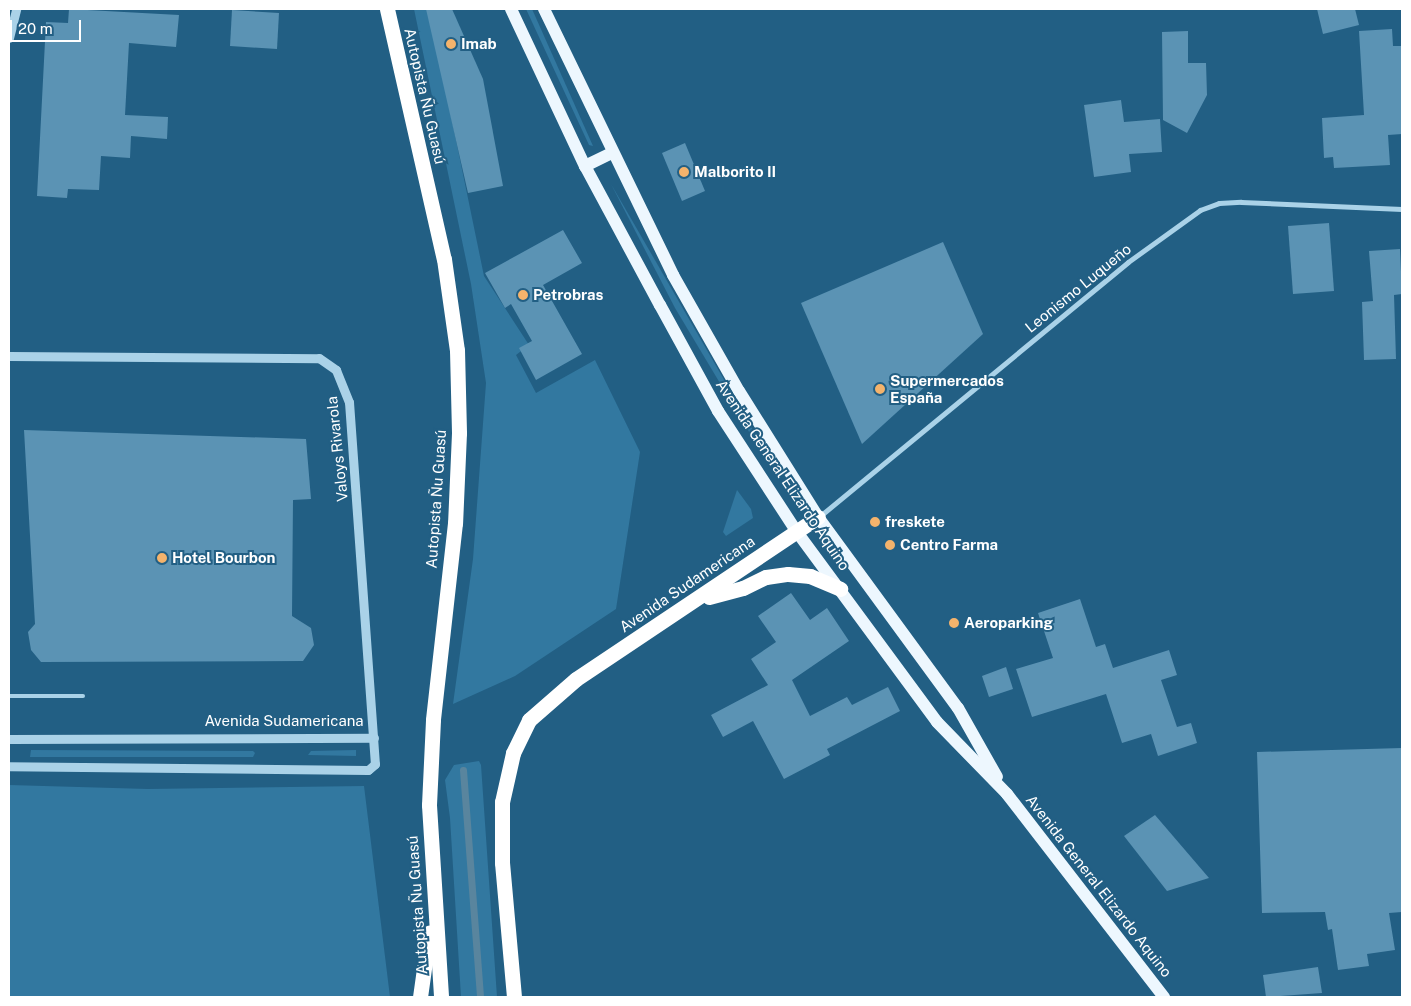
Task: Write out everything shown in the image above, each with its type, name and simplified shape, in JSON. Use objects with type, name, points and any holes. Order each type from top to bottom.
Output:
[{"type":"highway","name":"Autopista Ñu Guasú","points":[[387,9],[444,259],[457,350],[459,433],[455,523],[433,720],[429,805],[433,894],[441,997]]},
{"type":"highway","name":"Avenida Sudamericana","points":[[514,997],[502,863],[501,821],[506,779],[520,736],[529,720],[576,679],[698,600],[818,518]]},
{"type":"highway","points":[[698,600],[743,588],[766,577],[788,574],[810,576],[840,589]]},
{"type":"highway","points":[[420,997],[433,894]]},
{"type":"main road","name":"Avenida General Elizardo Aquino","points":[[511,9],[585,166],[718,411],[797,532],[937,722],[1008,794],[1164,997]]},
{"type":"main road","name":"Avenida General Elizardo Aquino","points":[[544,9],[612,153],[682,292],[739,392],[818,518],[958,708],[1008,794]]},
{"type":"main road","points":[[585,166],[612,153]]},
{"type":"street","points":[[9,38],[16,9]]},
{"type":"street","name":"Leonismo Luqueño","points":[[818,518],[1128,262],[1200,210],[1219,204],[1248,202],[1402,209]]},
{"type":"street","name":"Valoys Rivarola","points":[[9,356],[319,358],[336,370],[349,402],[374,738]]},
{"type":"street","points":[[9,696],[83,696]]},
{"type":"street","name":"Avenida Sudamericana","points":[[9,739],[374,738],[375,764],[368,770],[9,766]]},
{"type":"shaded area","points":[[414,9],[429,9],[484,276],[529,345],[516,355],[536,393],[595,360],[640,452],[616,609],[515,676],[453,704],[473,559],[486,383],[471,284]]},
{"type":"shaded area","points":[[526,9],[532,9],[593,146],[589,145]]},
{"type":"shaded area","points":[[611,184],[771,461],[769,465],[675,308]]},
{"type":"shaded area","points":[[737,490],[751,509],[753,518],[726,536],[723,532]]},
{"type":"shaded area","points":[[31,750],[253,751],[255,753],[253,757],[30,757]]},
{"type":"shaded area","points":[[356,750],[356,756],[308,755],[311,751]]},
{"type":"shaded area","points":[[479,761],[481,765],[497,997],[461,997],[450,818],[445,780],[454,765]]},
{"type":"shaded area","points":[[9,785],[148,789],[364,786],[390,997],[9,997]]},
{"type":"building","points":[[69,9],[179,15],[176,47],[129,43],[125,115],[168,117],[167,139],[131,136],[130,158],[101,156],[99,190],[68,189],[67,198],[37,196],[46,22],[68,23]]},
{"type":"building","name":"Imab","points":[[426,9],[452,9],[483,79],[503,186],[468,193]]},
{"type":"building","points":[[1317,9],[1355,9],[1359,25],[1323,34]]},
{"type":"building","points":[[232,10],[279,13],[277,49],[230,46]]},
{"type":"building","points":[[1392,29],[1393,46],[1402,46],[1402,134],[1388,135],[1390,165],[1334,168],[1333,157],[1324,158],[1322,118],[1364,115],[1359,31]]},
{"type":"building","points":[[1188,31],[1188,63],[1206,63],[1207,95],[1187,133],[1163,120],[1162,32]]},
{"type":"building","points":[[1121,100],[1124,122],[1160,119],[1162,152],[1129,154],[1131,172],[1094,177],[1084,105]]},
{"type":"building","name":"Malborito II","points":[[685,143],[705,191],[682,201],[662,153]]},
{"type":"building","points":[[1329,223],[1334,291],[1293,294],[1288,226]]},
{"type":"building","name":"Petrobras","points":[[563,230],[582,263],[543,285],[582,354],[536,380],[519,348],[532,341],[511,304],[505,308],[485,273]]},
{"type":"building","name":"Supermercados España","points":[[943,242],[983,334],[862,444],[801,303]]},
{"type":"building","points":[[1400,249],[1402,294],[1394,295],[1396,359],[1364,360],[1362,302],[1373,301],[1369,251]]},
{"type":"building","name":"Hotel Bourbon","points":[[24,430],[306,439],[311,499],[293,500],[292,616],[311,628],[314,645],[303,661],[41,662],[31,650],[28,632],[35,624]]},
{"type":"building","points":[[791,593],[810,620],[827,608],[849,641],[792,680],[810,716],[847,697],[852,705],[888,687],[900,711],[827,749],[830,755],[784,779],[753,721],[723,737],[711,715],[768,685],[751,659],[776,642],[758,616]]},
{"type":"building","points":[[1080,599],[1096,647],[1105,644],[1113,668],[1169,650],[1177,675],[1161,680],[1177,727],[1191,723],[1197,743],[1158,756],[1151,734],[1122,743],[1106,694],[1032,717],[1016,669],[1053,658],[1038,613]]},
{"type":"building","points":[[1006,667],[1013,689],[989,697],[982,676]]},
{"type":"building","points":[[1402,748],[1402,912],[1389,913],[1395,950],[1367,954],[1369,966],[1338,970],[1332,929],[1328,930],[1325,912],[1262,913],[1257,752]]},
{"type":"building","points":[[1155,815],[1209,878],[1167,891],[1124,836]]},
{"type":"building","points":[[1318,967],[1322,993],[1266,997],[1263,975]]},
{"type":"waterway","points":[[463,770],[480,997]]},
{"type":"place","name":"Imab","points":[[451,44]]},
{"type":"place","name":"Malborito II","points":[[684,172]]},
{"type":"place","name":"Petrobras","points":[[523,295]]},
{"type":"place","name":"Supermercados España","points":[[880,389]]},
{"type":"place","name":"freskete","points":[[875,522]]},
{"type":"place","name":"Centro Farma","points":[[890,545]]},
{"type":"place","name":"Hotel Bourbon","points":[[162,558]]},
{"type":"place","name":"Aeroparking","points":[[954,623]]}]
